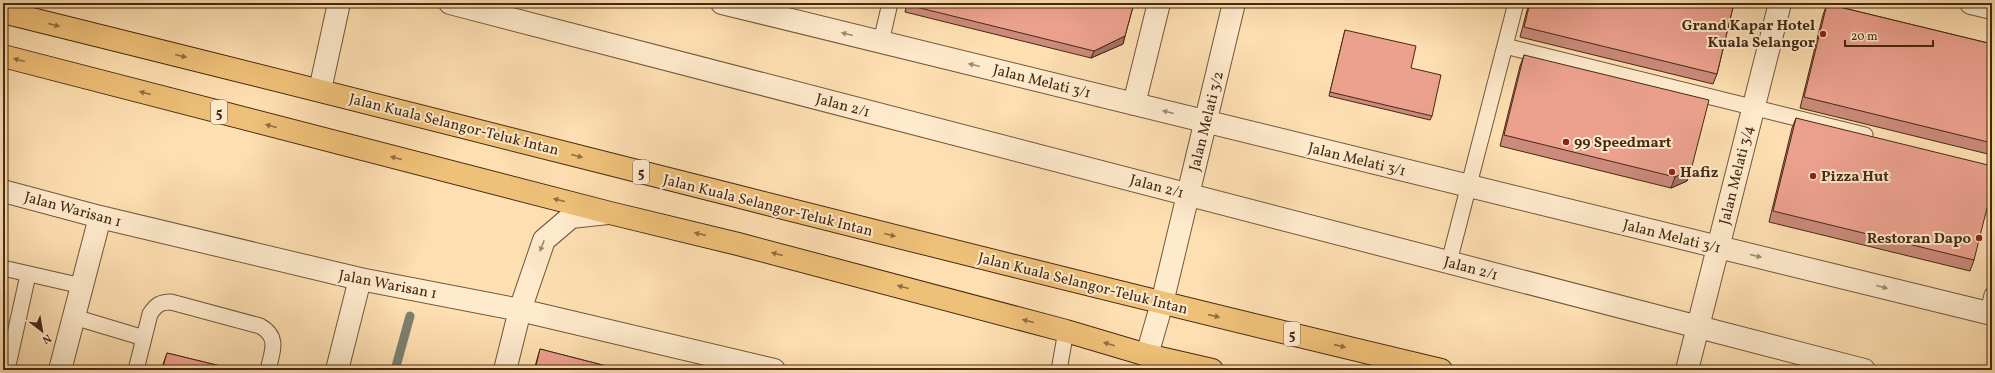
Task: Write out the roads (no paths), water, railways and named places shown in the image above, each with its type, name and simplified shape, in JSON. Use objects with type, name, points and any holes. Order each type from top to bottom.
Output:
[{"type":"highway","name":"Jalan Kuala Selangor-Teluk Intan","points":[[3,12],[320,90],[838,223],[1441,370]]},
{"type":"highway","name":"5","points":[[3,56],[610,213],[738,244],[1066,331],[1147,355],[1212,370]]},
{"type":"street","points":[[320,90],[339,3]]},
{"type":"street","name":"Jalan 2/1","points":[[450,3],[1864,370]]},
{"type":"street","name":"Jalan Melati 3/1","points":[[722,3],[1718,247],[1991,308]]},
{"type":"street","points":[[1134,104],[1159,3]]},
{"type":"street","name":"Jalan Melati 3/2","points":[[1147,355],[1162,303],[1234,3]]},
{"type":"street","name":"Jalan Melati 3/4","points":[[1687,370],[1780,3]]},
{"type":"street","points":[[1971,3],[1992,8]]},
{"type":"street","name":"Jalan Warisan 1","points":[[3,191],[100,217],[360,280],[520,310],[744,367],[774,370]]},
{"type":"street","points":[[505,370],[520,310],[544,240],[571,217],[610,213]]},
{"type":"street","points":[[60,370],[100,217]]},
{"type":"street","points":[[337,370],[360,280]]},
{"type":"lane","points":[[881,42],[890,3]]},
{"type":"lane","points":[[1449,262],[1467,186],[1516,3]]},
{"type":"lane","points":[[1505,46],[1876,138]]},
{"type":"lane","points":[[3,268],[82,286]]},
{"type":"lane","points":[[7,370],[28,274]]},
{"type":"lane","points":[[136,370],[150,314],[155,307],[162,302],[171,302],[260,326],[268,330],[273,338],[273,347],[268,370]]},
{"type":"lane","points":[[74,317],[144,338]]},
{"type":"lane","points":[[1059,370],[1066,331]]},
{"type":"waterway","points":[[395,370],[410,316]]},
{"type":"place","name":"Grand Kapar Hotel Kuala Selangor","points":[[1823,34]]},
{"type":"place","name":"99 Speedmart","points":[[1566,142]]},
{"type":"place","name":"Hafiz","points":[[1672,172]]},
{"type":"place","name":"Pizza Hut","points":[[1813,176]]},
{"type":"place","name":"Restoran Dapo","points":[[1979,238]]}]
